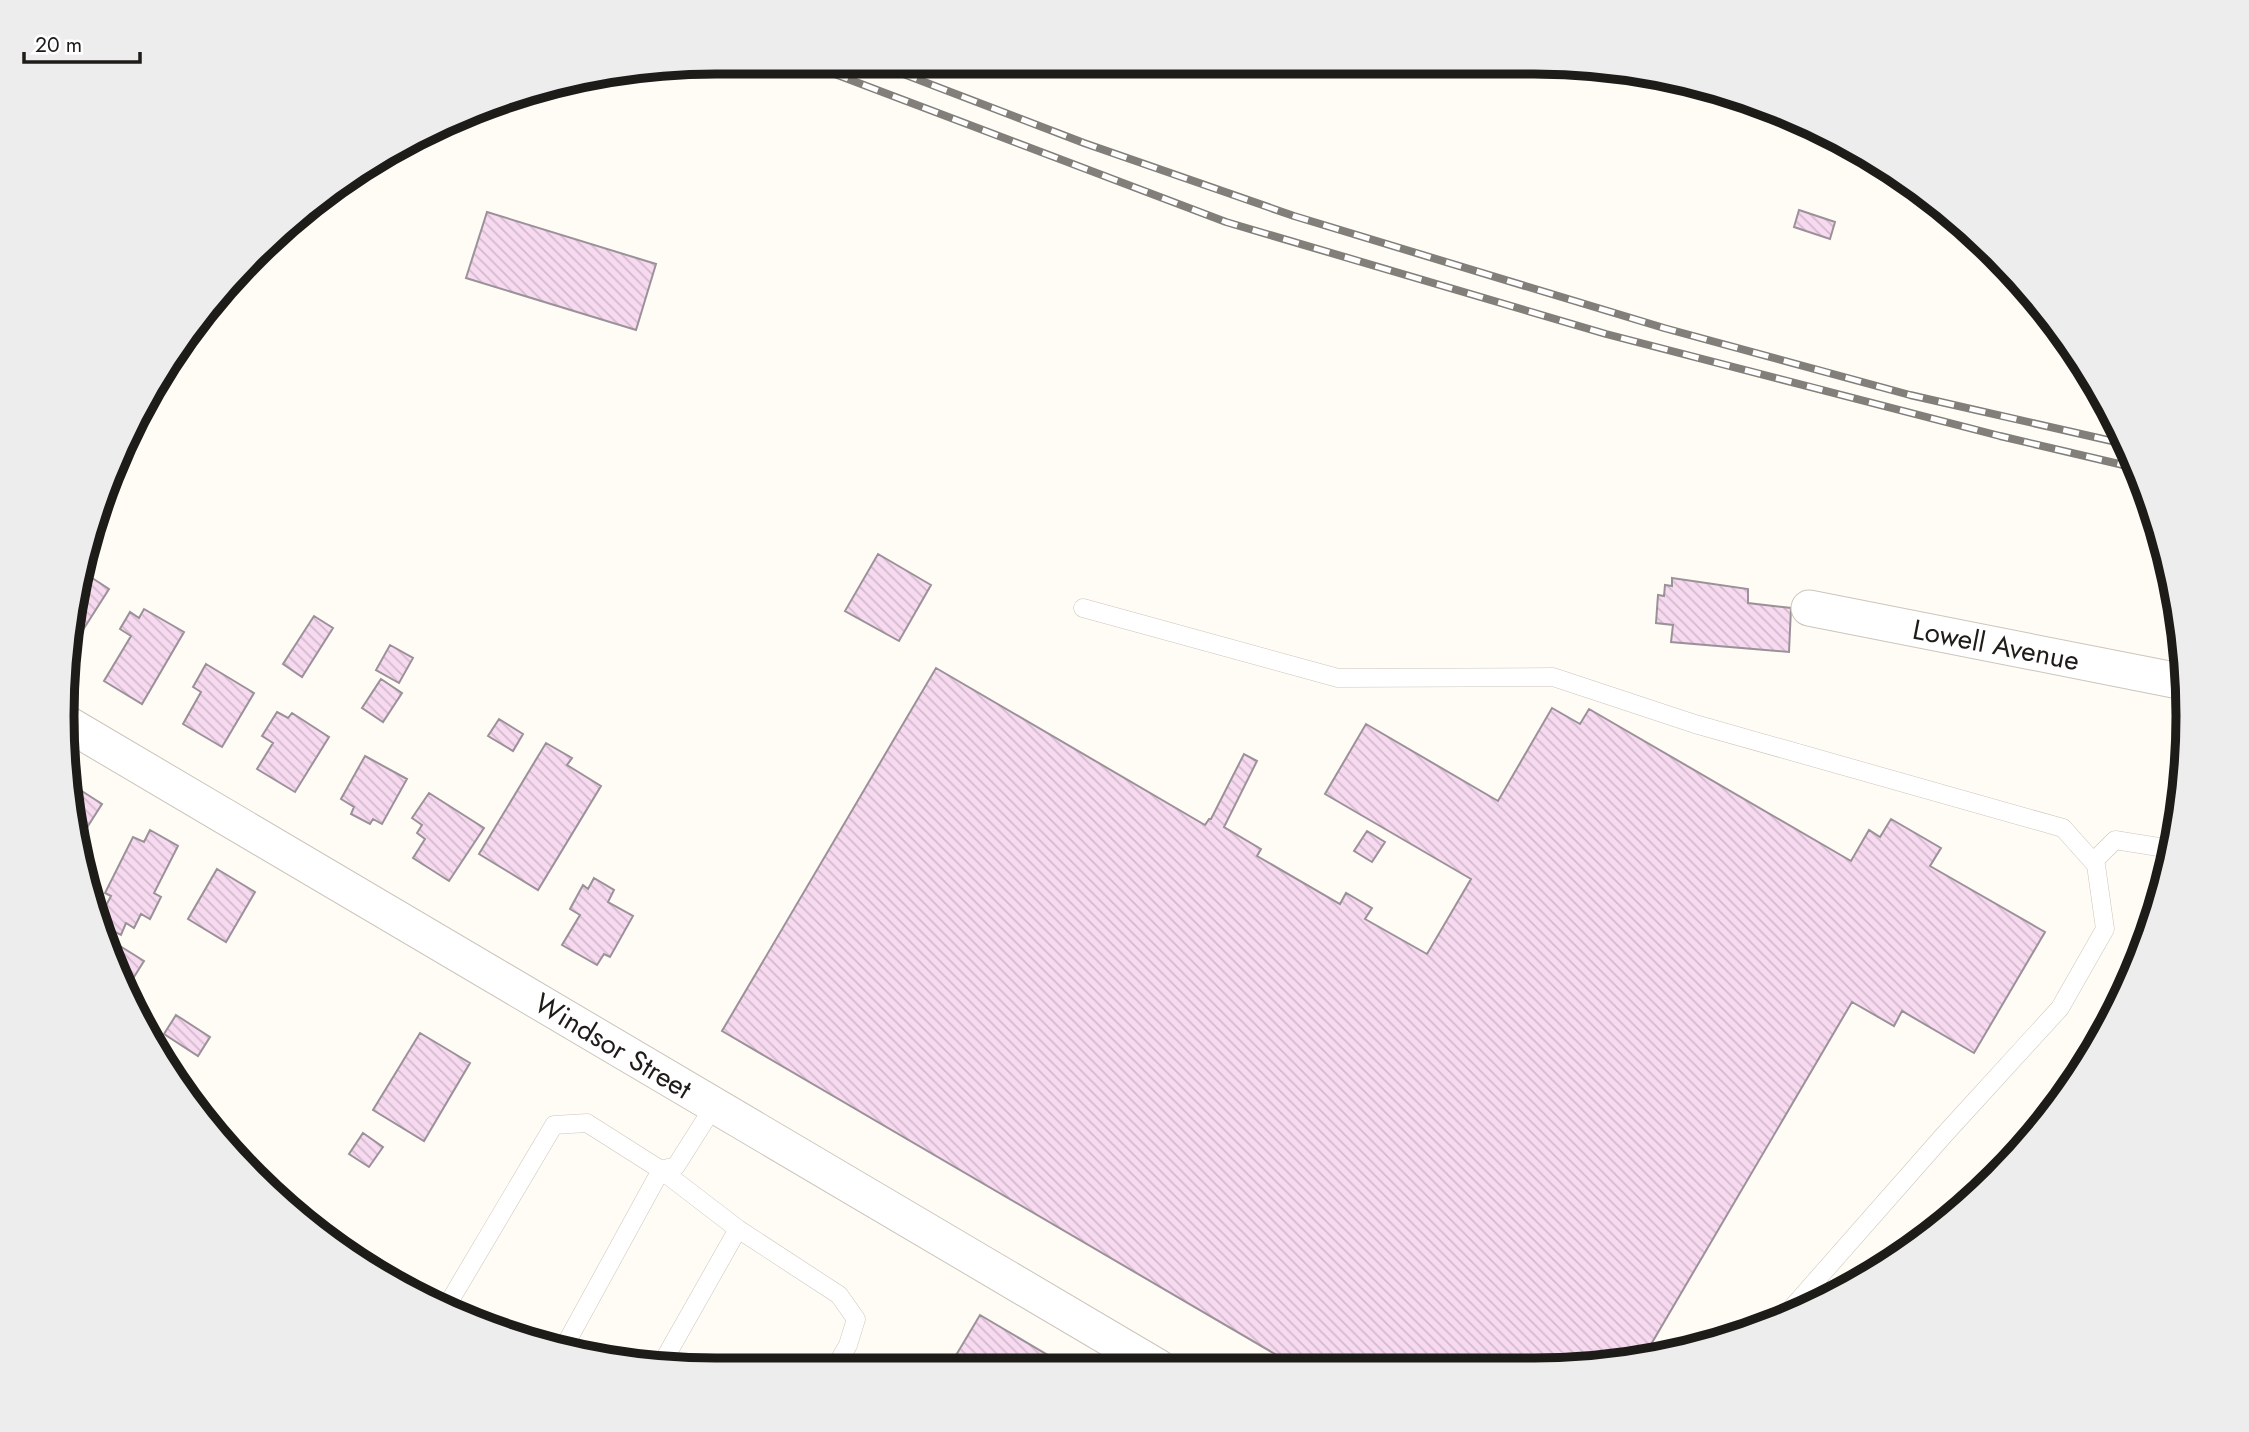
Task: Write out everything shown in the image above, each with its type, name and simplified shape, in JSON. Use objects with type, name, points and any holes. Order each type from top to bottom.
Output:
[{"type":"street","name":"Lowell Avenue","points":[[1809,608],[2174,680]]},
{"type":"street","name":"Windsor Street","points":[[74,728],[1143,1358]]},
{"type":"lane","points":[[1083,608],[1338,678],[1553,677],[1695,724],[2063,828],[2096,865],[2105,929],[2060,1008],[1798,1301]]},
{"type":"lane","points":[[2094,861],[2115,841],[2162,848]]},
{"type":"lane","points":[[567,1341],[661,1170],[676,1166],[714,1106]]},
{"type":"lane","points":[[451,1301],[554,1125],[587,1123],[661,1170],[738,1229],[839,1295],[856,1319],[848,1345],[841,1358]]},
{"type":"lane","points":[[666,1356],[738,1229]]},
{"type":"building","points":[[1799,210],[1835,222],[1830,239],[1794,227]]},
{"type":"building","points":[[487,212],[656,264],[636,330],[466,278]]},
{"type":"building","points":[[878,554],[931,585],[899,641],[845,611]]},
{"type":"building","points":[[89,576],[109,589],[79,637]]},
{"type":"building","points":[[1672,578],[1748,589],[1748,603],[1791,608],[1789,652],[1671,642],[1673,625],[1656,623],[1658,595],[1664,596],[1665,585],[1672,586]]},
{"type":"building","points":[[144,609],[184,632],[142,704],[104,681],[131,636],[120,629],[130,612],[139,618]]},
{"type":"building","points":[[314,616],[333,628],[302,677],[283,664]]},
{"type":"building","points":[[390,645],[413,658],[399,683],[376,670]]},
{"type":"building","points":[[206,664],[254,693],[222,747],[183,724],[201,692],[193,687]]},
{"type":"building","points":[[936,668],[1205,825],[1211,819],[1244,754],[1257,761],[1224,827],[1261,849],[1257,856],[1340,904],[1346,893],[1372,908],[1365,919],[1427,954],[1471,879],[1325,794],[1366,724],[1498,801],[1552,708],[1580,724],[1589,709],[1851,861],[1869,830],[1880,837],[1891,819],[1941,848],[1930,866],[2045,932],[1974,1053],[1902,1011],[1894,1026],[1852,1002],[1649,1348],[1575,1357],[1282,1358],[722,1031]]},
{"type":"building","points":[[381,679],[402,693],[383,722],[362,708]]},
{"type":"building","points":[[277,712],[288,718],[292,713],[329,737],[295,792],[257,769],[273,743],[262,736]]},
{"type":"building","points":[[499,719],[523,734],[513,751],[488,736]]},
{"type":"building","points":[[546,743],[572,758],[567,765],[601,786],[538,890],[479,854]]},
{"type":"building","points":[[365,756],[407,779],[382,824],[373,819],[370,824],[351,814],[354,807],[341,799]]},
{"type":"building","points":[[78,789],[102,804],[84,832]]},
{"type":"building","points":[[429,793],[484,828],[449,881],[413,858],[425,839],[417,833],[422,825],[412,818]]},
{"type":"building","points":[[150,830],[178,846],[154,893],[161,897],[150,919],[141,914],[134,928],[126,923],[121,935],[110,930],[104,910],[111,896],[105,893],[133,837],[144,842]]},
{"type":"building","points":[[1367,831],[1385,842],[1372,862],[1354,851]]},
{"type":"building","points":[[217,869],[255,892],[226,942],[188,919]]},
{"type":"building","points":[[594,878],[614,890],[608,902],[633,916],[610,957],[604,954],[597,965],[562,945],[580,915],[570,909],[583,885],[588,889]]},
{"type":"building","points":[[120,946],[144,961],[131,981],[122,962],[118,950]]},
{"type":"building","points":[[176,1015],[210,1037],[198,1056],[164,1034]]},
{"type":"building","points":[[420,1033],[470,1063],[424,1141],[373,1110]]},
{"type":"building","points":[[363,1133],[383,1147],[369,1167],[349,1154]]},
{"type":"building","points":[[980,1315],[1053,1358],[954,1358]]},
{"type":"railway","points":[[835,74],[1226,222],[1606,334],[2000,436],[2125,465]]},
{"type":"railway","points":[[903,74],[1084,143],[1294,216],[1664,328],[1910,395],[2113,441]]}]
